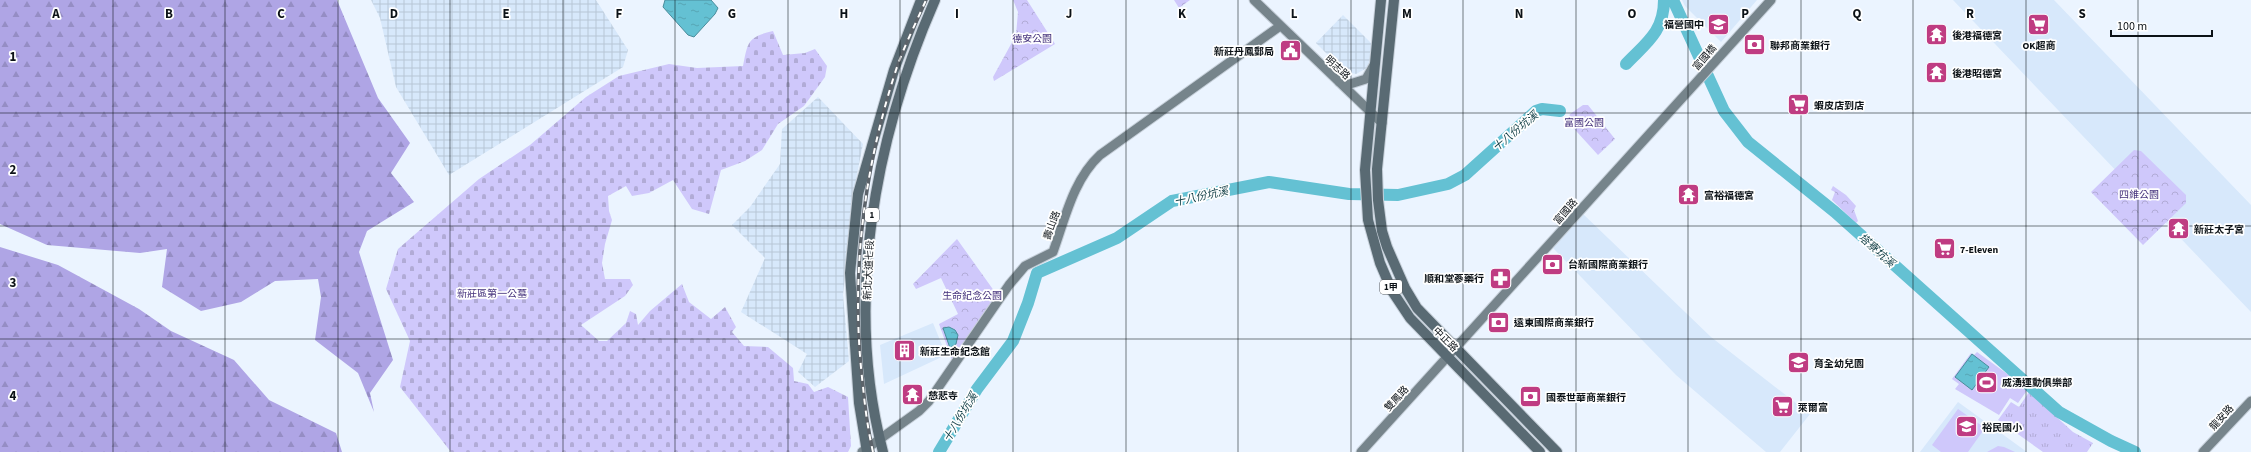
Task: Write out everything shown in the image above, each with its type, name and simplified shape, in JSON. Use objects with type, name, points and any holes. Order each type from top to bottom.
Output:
[{"type":"main road","name":"新北大道七段","points":[[865,451],[859,403],[850,273],[858,194],[894,70],[920,0]]},
{"type":"main road","name":"新北大道七段","points":[[883,452],[872,404],[866,334],[867,266],[873,210],[882,154],[906,73],[935,0]]},
{"type":"main road","name":"1甲","points":[[1370,111],[1381,0]]},
{"type":"main road","name":"1甲","points":[[1382,123],[1394,0]]},
{"type":"main road","name":"中正路","points":[[1370,111],[1366,199],[1371,237],[1392,291],[1410,318],[1540,452]]},
{"type":"main road","name":"中正路","points":[[1382,123],[1377,169],[1378,200],[1384,236],[1396,271],[1404,288],[1417,308],[1557,452]]},
{"type":"street","name":"明志路","points":[[1254,0],[1382,123]]},
{"type":"street","name":"富國橋","points":[[1699,79],[1725,48],[1771,0]]},
{"type":"street","name":"壽山路","points":[[865,451],[879,439],[919,411],[929,401],[1009,285],[1025,266],[1053,252],[1082,175],[1090,163],[1280,26]]},
{"type":"street","points":[[1339,82],[1350,84],[1366,79],[1375,62]]},
{"type":"street","name":"富國路","points":[[1448,358],[1699,79]]},
{"type":"street","name":"雙鳳路","points":[[1361,452],[1448,358]]},
{"type":"street","name":"龍安路","points":[[2205,450],[2251,401]]},
{"type":"shaded area","points":[[371,0],[596,0],[628,50],[623,67],[449,175],[396,87],[380,18]]},
{"type":"shaded area","name":"福營國中","points":[[1682,0],[1757,0],[1721,42],[1685,6]]},
{"type":"shaded area","points":[[1953,0],[2054,0],[2251,205],[2251,312]]},
{"type":"shaded area","points":[[1343,15],[1372,44],[1371,61],[1367,68],[1356,74],[1344,71],[1316,43]]},
{"type":"shaded area","points":[[818,97],[863,144],[852,200],[843,295],[849,361],[815,387],[798,372],[807,354],[741,312],[765,258],[732,225],[750,207],[780,164],[782,129]]},
{"type":"shaded area","points":[[1582,213],[1711,337],[1810,414],[1780,452],[1766,452],[1676,375],[1553,248]]},
{"type":"shaded area","name":"新莊生命紀念館","points":[[933,323],[946,355],[884,384],[880,345]]},
{"type":"shaded area","name":"裕民國小","points":[[1958,402],[2027,452],[1920,452]]},
{"type":"green space","points":[[0,0],[337,0],[378,98],[410,143],[391,173],[414,202],[367,231],[359,252],[393,360],[370,393],[374,412],[358,373],[315,340],[321,297],[318,279],[275,281],[241,302],[201,311],[162,287],[167,249],[140,253],[47,245],[0,224]]},
{"type":"green space","name":"德安公園","points":[[1013,0],[1027,0],[1055,44],[994,81],[993,77],[1016,35],[1018,12]]},
{"type":"green space","points":[[1174,0],[1190,0],[1179,8]]},
{"type":"green space","name":"新莊區第一公墓","points":[[773,31],[783,55],[805,53],[815,49],[827,66],[825,77],[804,106],[778,124],[762,150],[745,161],[721,170],[709,214],[692,209],[673,180],[649,193],[632,196],[626,186],[608,196],[609,211],[612,220],[605,244],[602,263],[605,279],[630,279],[633,285],[625,296],[581,325],[599,341],[607,341],[626,323],[630,311],[636,314],[638,325],[650,311],[682,284],[689,302],[711,319],[725,307],[736,327],[732,332],[744,346],[768,347],[793,368],[794,381],[808,384],[814,392],[828,387],[848,397],[851,446],[848,452],[451,452],[400,387],[410,341],[386,289],[398,249],[479,179],[530,145],[586,97],[619,76],[669,64],[697,68],[743,66],[746,51],[753,38]]},
{"type":"green space","name":"富國公園","points":[[1583,105],[1588,105],[1615,139],[1598,155],[1567,121],[1570,114]]},
{"type":"green space","name":"四維公園","points":[[2134,150],[2141,151],[2186,195],[2186,203],[2143,245],[2091,192]]},
{"type":"green space","points":[[1833,186],[1846,195],[1856,206],[1854,210],[1858,221],[1856,223],[1832,200],[1835,192],[1831,190]]},
{"type":"green space","name":"生命紀念公園","points":[[957,239],[997,295],[952,360],[939,324],[958,314],[941,278],[916,289],[913,284]]},
{"type":"green space","points":[[0,247],[58,265],[139,309],[171,331],[234,360],[269,400],[336,433],[342,452],[0,452]]},
{"type":"green space","name":"威湧運動俱樂部","points":[[1977,352],[2028,389],[2018,403],[2010,398],[1999,415],[1955,389],[1959,384],[1952,379],[1971,353],[1974,355]]},
{"type":"green space","points":[[2029,392],[2073,432],[2093,443],[2087,452],[2043,452],[1998,420],[2011,402],[2019,407]]},
{"type":"green space","points":[[1958,409],[1985,428],[1968,452],[1941,452],[1932,445]]},
{"type":"green space","points":[[1998,446],[2004,447],[2015,452],[1987,452]]},
{"type":"water","points":[[665,0],[711,0],[718,8],[715,14],[694,37],[688,35],[663,7]]},
{"type":"water","points":[[949,327],[955,330],[958,335],[956,344],[950,348],[943,328]]},
{"type":"water","points":[[1972,354],[1989,367],[1972,390],[1955,377]]},
{"type":"waterway","name":"十八份坑溪","points":[[1626,64],[1647,43],[1657,29],[1661,21],[1664,0]]},
{"type":"waterway","name":"塔寮坑溪","points":[[1673,0],[1724,111],[1748,142],[1835,212],[2059,412],[2111,441],[2135,452]]},
{"type":"waterway","name":"十八份坑溪","points":[[939,452],[977,389],[1013,341],[1028,303],[1037,273],[1117,238],[1172,201],[1269,182],[1349,194],[1398,195],[1448,184],[1465,175],[1536,111],[1542,109],[1560,111]]},
{"type":"railway","points":[[873,452],[866,411],[859,346],[858,306],[862,226],[875,147],[885,108],[899,61],[926,0]]},
{"type":"place","name":"福營國中","points":[[1719,24]]},
{"type":"place","name":"OK超商","points":[[2039,25]]},
{"type":"place","name":"後港福德宮","points":[[1936,35]]},
{"type":"place","name":"聯邦商業銀行","points":[[1754,45]]},
{"type":"place","name":"新莊丹鳳郵局","points":[[1290,51]]},
{"type":"place","name":"後港昭德宮","points":[[1936,73]]},
{"type":"place","name":"蝦皮店到店","points":[[1799,105]]},
{"type":"place","name":"富裕福德宮","points":[[1689,195]]},
{"type":"place","name":"新莊太子宮","points":[[2179,229]]},
{"type":"place","name":"7-Eleven","points":[[1945,249]]},
{"type":"place","name":"台新國際商業銀行","points":[[1553,264]]},
{"type":"place","name":"順和堂蔘藥行","points":[[1500,278]]},
{"type":"place","name":"遠東國際商業銀行","points":[[1498,322]]},
{"type":"place","name":"新莊生命紀念館","points":[[904,351]]},
{"type":"place","name":"育全幼兒園","points":[[1799,363]]},
{"type":"place","name":"威湧運動俱樂部","points":[[1987,382]]},
{"type":"place","name":"慈悲寺","points":[[913,395]]},
{"type":"place","name":"國泰世華商業銀行","points":[[1530,397]]},
{"type":"place","name":"萊爾富","points":[[1782,407]]},
{"type":"place","name":"裕民國小","points":[[1966,427]]}]
